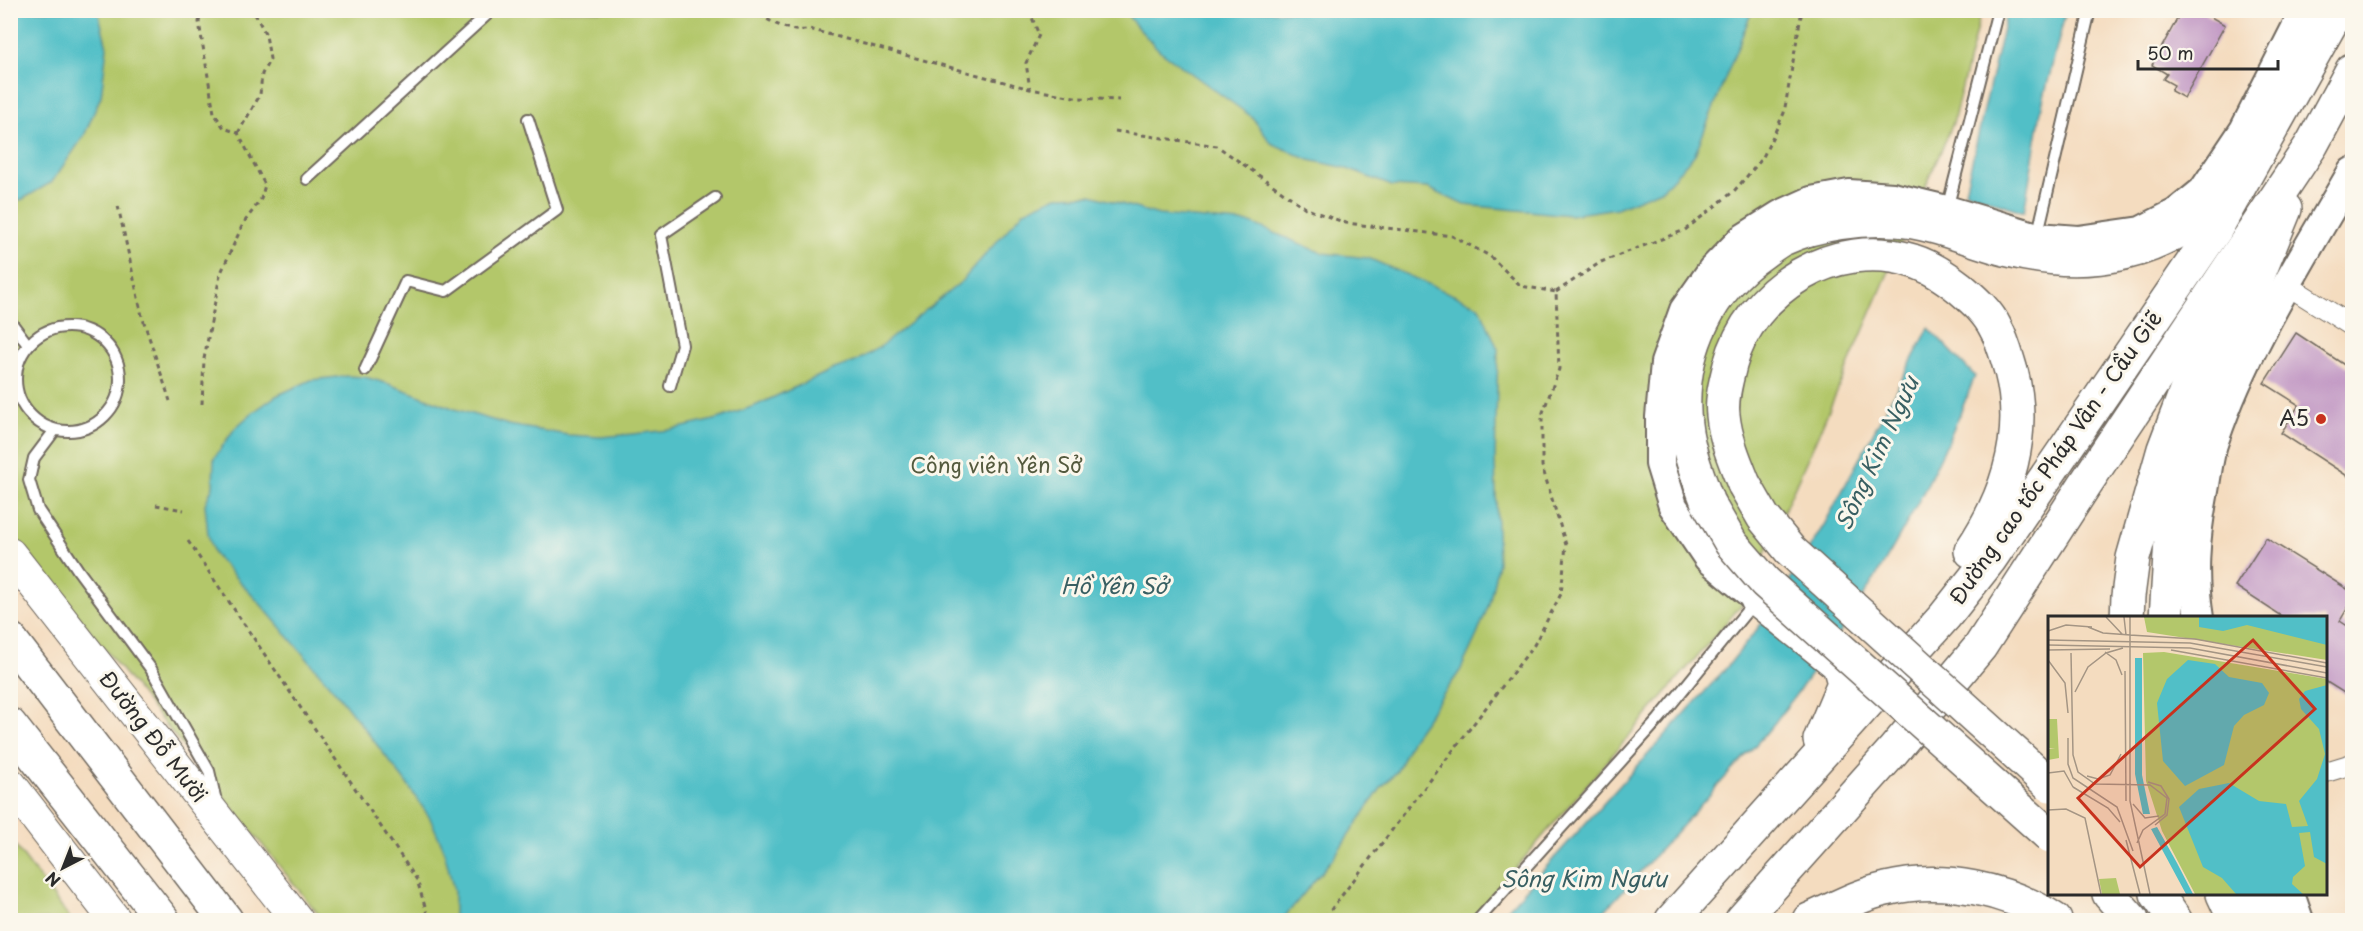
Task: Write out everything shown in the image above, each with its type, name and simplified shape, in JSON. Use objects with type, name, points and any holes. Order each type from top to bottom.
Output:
[{"type":"highway","name":"Đường cao tốc Pháp Vân - Cầu Giẽ","points":[[1672,921],[1945,616],[1990,559],[2215,230],[2338,10]]},
{"type":"highway","name":"Đường cao tốc Pháp Vân - Cầu Giẽ","points":[[1742,921],[1893,751],[1980,648],[2084,486],[2312,144],[2352,70]]},
{"type":"highway","points":[[2048,835],[1766,582],[1731,543],[1708,503],[1690,456],[1684,412],[1686,373],[1697,330],[1718,293],[1749,262],[1783,238],[1821,226],[1856,221],[1897,220],[1932,227],[2006,250],[2065,259],[2124,254],[2151,246],[2199,217],[2218,199],[2270,132]]},
{"type":"highway","points":[[2127,616],[2127,596],[2133,558],[2164,449],[2188,386],[2312,144]]},
{"type":"highway","points":[[2166,616],[2172,525],[2196,438],[2233,337],[2312,144]]},
{"type":"highway","points":[[1770,811],[1845,704],[1896,646],[1911,628],[1966,559],[1982,534],[2007,482],[2017,419],[2016,391],[1996,328],[1977,302],[1946,278],[1914,261],[1890,256],[1865,255],[1834,260],[1807,269],[1776,290],[1751,318],[1735,345],[1725,382],[1723,414],[1731,450],[1744,484],[1763,517],[1790,550],[1896,646],[2048,784]]},
{"type":"highway","points":[[1763,603],[1839,665],[1844,683],[1820,740]]},
{"type":"highway","points":[[10,639],[226,921]]},
{"type":"highway","points":[[10,725],[163,921]]},
{"type":"highway","points":[[1809,921],[1850,901],[1887,888],[1927,884],[1960,886],[1993,892],[2017,901],[2055,921]]},
{"type":"highway","points":[[2110,895],[2132,921]]},
{"type":"highway","points":[[2223,895],[2235,921]]},
{"type":"highway","points":[[2257,895],[2270,921]]},
{"type":"main road","name":"Đường Đỗ Mười","points":[[10,554],[297,921]]},
{"type":"main road","points":[[10,784],[115,921]]},
{"type":"street","points":[[1763,603],[1708,558],[1673,506],[1660,464],[1660,417],[1665,363],[1684,310],[1712,270],[1742,239],[1780,214],[1810,201],[1849,194],[1893,197],[1947,210],[2037,237],[2078,240],[2141,231],[2176,213],[2203,191],[2244,130],[2306,10]]},
{"type":"street","points":[[2199,616],[2194,585],[2196,530],[2214,440],[2238,378],[2287,285],[2352,172]]},
{"type":"street","points":[[2287,285],[2352,326]]},
{"type":"street","points":[[2327,771],[2352,764]]},
{"type":"street","points":[[2289,895],[2299,921]]},
{"type":"lane","points":[[307,179],[492,10]]},
{"type":"lane","points":[[1947,210],[1998,10]]},
{"type":"lane","points":[[2037,237],[2090,10]]},
{"type":"lane","points":[[365,370],[406,281],[446,291],[557,210],[528,119]]},
{"type":"lane","points":[[670,386],[682,345],[661,235],[715,198]]},
{"type":"lane","points":[[10,321],[28,345]]},
{"type":"lane","points":[[56,328],[78,328],[89,331],[107,344],[118,363],[120,374],[118,396],[106,415],[88,428],[77,431],[45,427],[28,414],[13,387],[17,364],[28,345],[45,332],[56,328]]},
{"type":"lane","points":[[55,430],[34,458],[29,480],[38,510],[78,570],[151,669],[172,703],[209,771],[222,825]]},
{"type":"lane","points":[[1478,921],[1659,719],[1730,630],[1763,603]]},
{"type":"path","points":[[202,10],[199,22],[214,113],[224,128],[238,133],[265,184],[261,199],[243,224],[220,275],[204,358],[202,404]]},
{"type":"path","points":[[238,133],[260,95],[262,74],[270,59],[266,35],[253,10]]},
{"type":"path","points":[[752,10],[766,20],[801,32],[809,29],[1030,89],[1080,98],[1119,100]]},
{"type":"path","points":[[1029,10],[1039,35],[1026,63],[1030,89]]},
{"type":"path","points":[[1115,131],[1216,146],[1307,209],[1346,223],[1403,228],[1452,236],[1490,256],[1521,286],[1556,292],[1601,262],[1685,230],[1734,191],[1762,159],[1784,114],[1802,10]]},
{"type":"path","points":[[118,206],[142,316],[170,401]]},
{"type":"path","points":[[1323,921],[1534,645],[1562,594],[1566,545],[1542,466],[1542,415],[1559,369],[1556,292]]},
{"type":"path","points":[[156,505],[184,510]]},
{"type":"path","points":[[188,542],[417,880],[429,921]]},
{"type":"path","points":[[1327,916],[1332,921]]},
{"type":"green space","name":"Công viên Yên Sở","points":[[11,11],[1981,11],[1953,123],[1742,604],[1471,920],[323,920],[11,533]]},
{"type":"green space","points":[[11,840],[71,920],[11,920]]},
{"type":"water","points":[[11,10],[98,11],[107,47],[101,96],[84,136],[52,182],[23,199],[11,202]]},
{"type":"water","points":[[1124,11],[1752,11],[1695,154],[1663,189],[1617,208],[1570,215],[1464,205],[1428,188],[1392,186],[1342,167],[1309,160],[1271,143],[1252,117],[1159,50]]},
{"type":"water","points":[[2007,11],[2066,11],[2042,105],[2024,212],[1965,191]]},
{"type":"water","name":"Hồ Yên Sở","points":[[1091,195],[1159,215],[1251,223],[1322,253],[1368,258],[1479,306],[1498,349],[1495,460],[1498,563],[1489,604],[1460,671],[1413,737],[1397,771],[1381,788],[1334,857],[1282,920],[454,920],[454,891],[443,847],[430,818],[405,781],[339,696],[214,554],[208,534],[205,504],[213,486],[214,458],[235,428],[276,396],[311,380],[347,376],[365,377],[389,384],[455,409],[509,425],[568,435],[601,437],[633,434],[670,430],[718,419],[757,405],[834,369],[855,362],[880,347],[961,282],[1024,211],[1057,196]]},
{"type":"water","name":"Sông Kim Ngưu","points":[[1929,328],[1975,376],[1913,512],[1862,599],[1806,681],[1761,739],[1596,920],[1498,920],[1727,667],[1766,618],[1824,525]]},
{"type":"building","points":[[2182,10],[2199,10],[2225,25],[2184,98],[2171,91],[2174,85],[2163,79],[2167,74],[2152,65]]},
{"type":"building","name":"A5","points":[[2296,333],[2352,370],[2352,479],[2281,433],[2299,405],[2264,383]]},
{"type":"building","points":[[2266,538],[2352,592],[2352,600],[2340,621],[2352,629],[2352,698],[2327,682],[2327,616],[2281,616],[2235,586]]},
{"type":"place","name":"A5","points":[[2321,419]]}]
